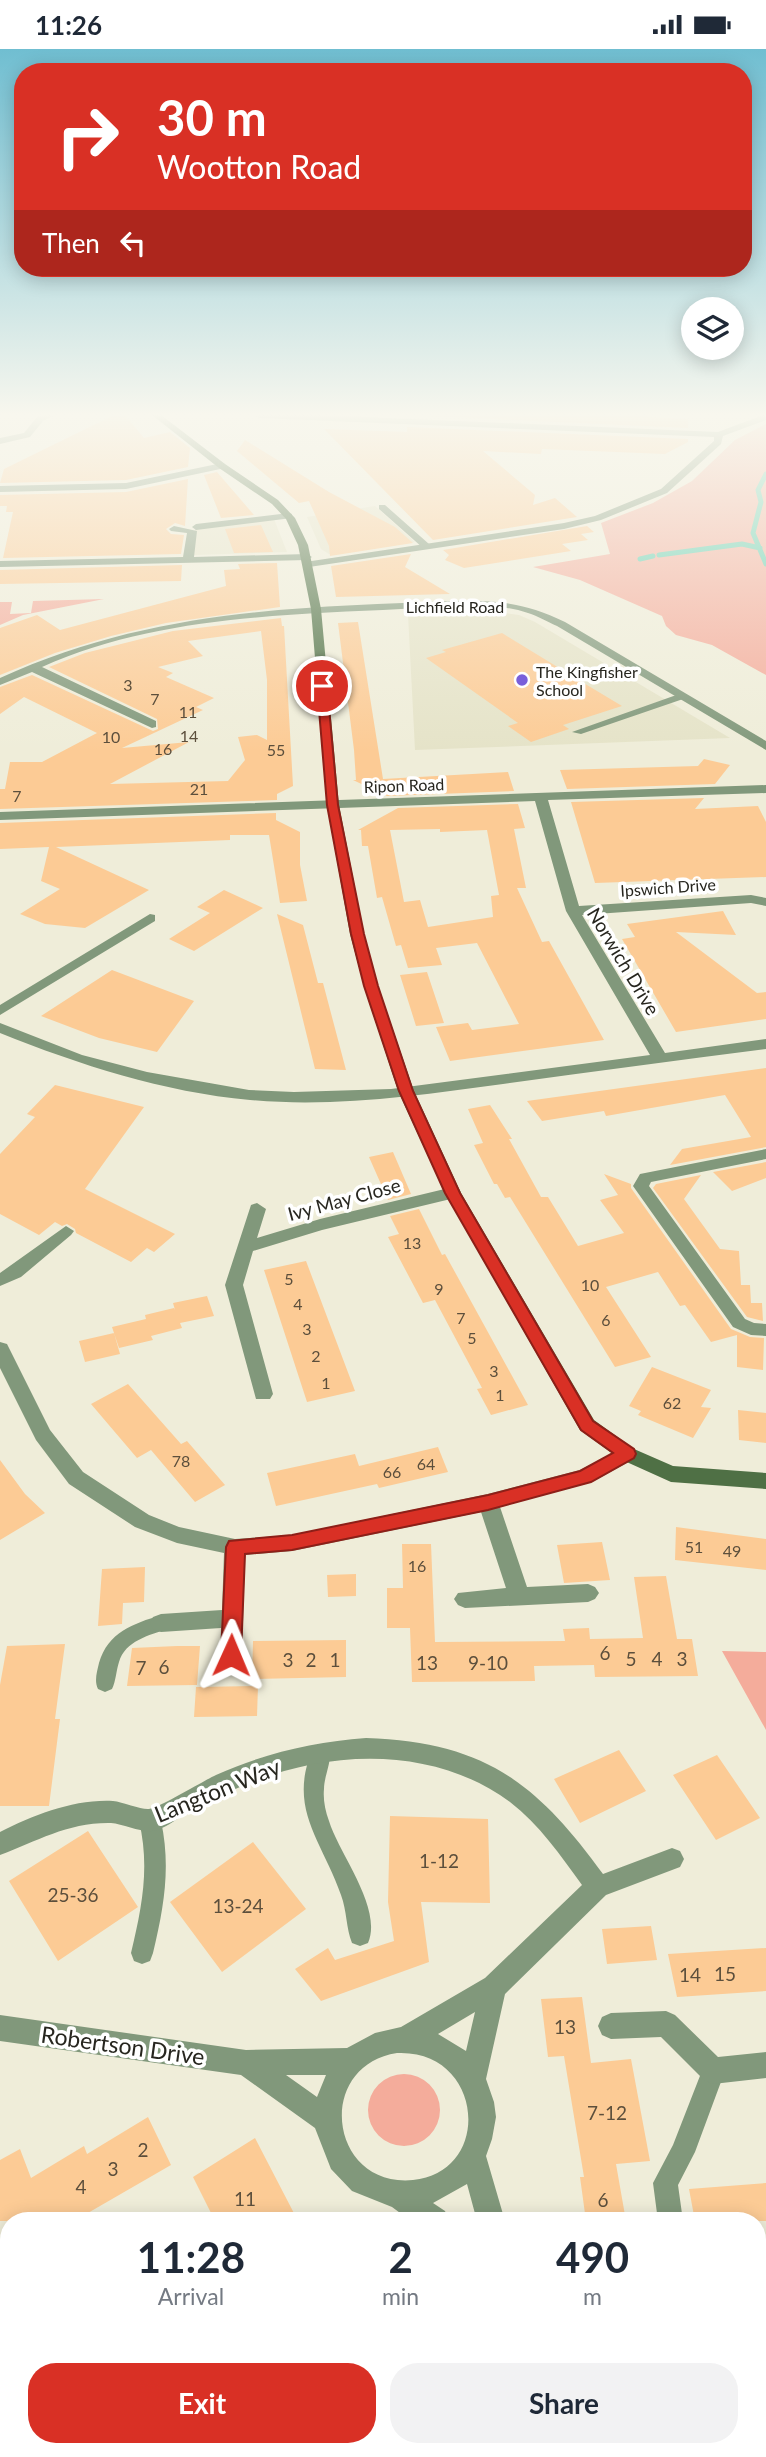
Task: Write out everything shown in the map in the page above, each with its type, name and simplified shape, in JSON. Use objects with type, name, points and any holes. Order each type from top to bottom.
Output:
[{"type":"street","points":[[294,527],[308,561],[316,609],[332,805],[358,934],[371,986],[406,1091],[453,1193],[587,1425],[627,1454],[671,1474],[766,1481]]},
{"type":"street","points":[[0,564],[188,560],[308,561],[555,527]]},
{"type":"street","points":[[174,529],[192,531],[188,560]]},
{"type":"street","name":"Lichfield Road","points":[[0,682],[95,644],[172,625],[220,617],[316,609],[483,604],[523,608],[561,624],[766,746]]},
{"type":"street","points":[[32,667],[152,724]]},
{"type":"street","name":"Ripon Road","points":[[0,816],[766,789]]},
{"type":"street","name":"Norwich Drive","points":[[541,798],[573,911],[660,1058]]},
{"type":"street","name":"Ipswich Drive","points":[[573,911],[751,899],[766,902]]},
{"type":"street","points":[[0,1011],[150,918]]},
{"type":"street","points":[[0,1028],[77,1058],[146,1077],[249,1095],[320,1098],[406,1091],[766,1044]]},
{"type":"street","name":"Ivy May Close","points":[[247,1247],[320,1225],[453,1193]]},
{"type":"street","name":"Ivy May Close","points":[[257,1209],[234,1285],[263,1394]]},
{"type":"street","points":[[0,1349],[43,1436],[76,1478],[142,1521],[177,1535],[235,1547],[292,1543],[488,1502],[585,1476],[627,1454]]},
{"type":"street","points":[[488,1502],[519,1596]]},
{"type":"street","points":[[231,1655],[235,1547]]},
{"type":"street","points":[[465,1599],[588,1593]]},
{"type":"street","points":[[161,1623],[232,1618]]},
{"type":"street","name":"Langton Way","points":[[0,1844],[44,1825],[89,1814],[109,1811],[133,1813],[150,1821],[207,1791],[270,1765],[321,1753],[373,1748],[398,1749],[443,1756],[500,1783],[530,1805],[557,1831],[598,1887]]},
{"type":"street","points":[[407,2038],[494,1987],[598,1887],[673,1859]]},
{"type":"street","points":[[472,2082],[494,1987]]},
{"type":"street","points":[[611,2026],[666,2024],[713,2071],[766,2065]]},
{"type":"street","name":"Robertson Drive","points":[[0,2028],[246,2063],[351,2061]]},
{"type":"street","points":[[407,2038],[426,2041],[445,2050],[460,2064],[472,2082],[480,2105],[480,2130],[472,2154],[460,2172],[444,2187],[424,2195],[402,2197],[380,2193],[360,2182],[344,2165],[334,2145],[329,2122],[331,2100],[338,2079],[351,2061],[367,2048],[386,2040],[407,2038]]},
{"type":"street","name":"Robertson Drive","points":[[246,2063],[329,2122]]},
{"type":"street","points":[[472,2154],[488,2212]]},
{"type":"street","points":[[402,2197],[423,2212]]},
{"type":"lane","points":[[405,527],[426,546]]},
{"type":"lane","points":[[578,731],[682,696]]},
{"type":"lane","points":[[766,1154],[645,1178],[641,1186],[739,1323],[751,1329],[766,1330]]},
{"type":"lane","points":[[0,1280],[15,1273],[66,1231]]},
{"type":"lane","points":[[105,1683],[107,1662],[112,1650],[139,1630],[161,1623]]},
{"type":"lane","points":[[321,1753],[313,1775],[315,1818],[349,1888],[357,1911],[359,1935]]},
{"type":"lane","points":[[142,1953],[159,1873],[157,1846],[150,1821]]},
{"type":"lane","points":[[670,2212],[665,2183],[687,2142],[713,2071]]},
{"type":"shaded area","points":[[277,527],[287,552],[194,555],[195,528]]},
{"type":"shaded area","points":[[312,527],[399,527],[415,542],[329,554],[321,549]]},
{"type":"shaded area","points":[[602,527],[766,527],[766,675],[712,645],[676,635],[666,626],[662,616],[580,580],[533,567],[610,554]]},
{"type":"shaded area","points":[[104,599],[23,615],[0,625],[0,602],[12,602],[10,614],[31,613],[33,601]]},
{"type":"shaded area","name":"The Kingfisher School","points":[[483,610],[519,615],[535,622],[730,738],[415,750],[408,614]]},
{"type":"shaded area","points":[[722,1651],[766,1652],[766,1730]]},
{"type":"shaded area","points":[[397,2074],[411,2074],[430,2084],[440,2103],[440,2117],[430,2136],[411,2146],[397,2146],[378,2136],[368,2117],[368,2103],[378,2084]]},
{"type":"building","points":[[10,527],[168,527],[166,529],[171,534],[184,535],[181,554],[3,558]]},
{"type":"building","points":[[262,527],[273,552],[234,553],[225,529]]},
{"type":"building","points":[[321,527],[395,527],[413,543],[330,556],[329,546]]},
{"type":"building","points":[[421,527],[512,527],[433,540]]},
{"type":"building","points":[[579,527],[589,527],[594,532],[581,534],[588,540],[562,544],[571,551],[464,568],[445,560],[449,555],[443,550]]},
{"type":"building","points":[[411,554],[405,567],[450,594],[336,597],[331,566]]},
{"type":"building","points":[[277,563],[280,607],[166,623],[111,636],[55,653],[0,675],[0,628],[37,615],[60,630],[226,586],[224,570],[240,569],[238,564]]},
{"type":"building","points":[[182,565],[181,581],[0,584],[0,570]]},
{"type":"building","points":[[281,618],[284,626],[293,786],[277,794],[277,800],[0,809],[0,789],[5,789],[10,762],[42,762],[97,733],[24,697],[0,714],[0,687],[32,675],[153,731],[158,729],[157,719],[49,667],[85,653],[173,631]],"holes":[[[261,631],[267,680],[267,740],[257,735],[238,737],[245,760],[228,781],[110,784],[189,742],[122,748],[203,710],[196,707],[214,698],[166,677],[173,673],[158,667],[203,656],[188,641]]]},
{"type":"building","points":[[358,622],[383,779],[508,772],[514,791],[387,796],[353,780],[356,780],[354,750],[338,623]]},
{"type":"building","points":[[502,633],[622,706],[563,725],[569,729],[531,742],[508,726],[518,723],[426,658],[446,652],[442,650]]},
{"type":"building","points":[[704,759],[730,765],[715,784],[567,789],[560,770],[698,766]]},
{"type":"building","points":[[704,798],[695,809],[758,806],[766,822],[766,877],[595,883],[571,802]]},
{"type":"building","points":[[518,804],[525,828],[514,829],[526,888],[517,888],[542,942],[549,941],[604,1040],[450,1061],[436,1027],[468,1023],[472,1030],[519,1024],[477,943],[436,948],[442,965],[408,968],[401,945],[396,946],[382,897],[377,898],[368,846],[362,846],[361,830],[358,830],[398,808]],"holes":[[[440,829],[440,832],[487,830],[499,895],[491,896],[493,917],[428,927],[420,900],[404,902],[390,830]]]},
{"type":"building","points":[[276,813],[276,820],[300,832],[300,865],[307,901],[280,903],[269,835],[230,835],[230,840],[56,847],[149,890],[85,928],[45,924],[20,914],[60,889],[41,881],[49,847],[0,849],[0,823]]},
{"type":"building","points":[[224,890],[263,908],[194,951],[169,939],[210,913],[197,907]]},
{"type":"building","points":[[723,911],[736,935],[676,932],[757,993],[766,992],[766,1019],[676,1032],[622,939],[635,937],[627,924]]},
{"type":"building","points":[[277,914],[303,925],[318,983],[323,983],[346,1070],[315,1069]]},
{"type":"building","points":[[112,970],[194,1001],[157,1052],[99,1038],[41,1016]]},
{"type":"building","points":[[427,972],[444,1023],[416,1026],[400,975]]},
{"type":"building","points":[[766,1068],[766,1147],[670,1165],[682,1149],[751,1137],[725,1095],[606,1116],[604,1111],[542,1121],[527,1101]]},
{"type":"building","points":[[55,1085],[144,1107],[85,1189],[175,1234],[154,1252],[147,1248],[131,1262],[76,1233],[75,1229],[67,1224],[62,1226],[55,1222],[39,1235],[0,1214],[0,1154],[35,1117],[27,1114]]},
{"type":"building","points":[[490,1105],[512,1139],[509,1139],[541,1197],[548,1197],[578,1246],[624,1233],[600,1200],[618,1195],[604,1174],[631,1184],[631,1188],[731,1329],[750,1337],[764,1338],[763,1370],[737,1367],[737,1335],[711,1342],[685,1305],[680,1306],[658,1272],[606,1287],[651,1357],[615,1367],[510,1197],[505,1198],[497,1184],[494,1184],[474,1145],[483,1143],[468,1109]]},
{"type":"building","points":[[393,1152],[411,1194],[388,1200],[369,1157]]},
{"type":"building","points":[[766,1162],[766,1178],[732,1191],[713,1172]]},
{"type":"building","points":[[701,1175],[684,1199],[720,1249],[739,1251],[741,1285],[750,1285],[751,1303],[762,1303],[763,1321],[747,1317],[653,1188],[656,1184]]},
{"type":"building","points":[[419,1209],[442,1255],[445,1254],[528,1405],[491,1415],[477,1389],[482,1388],[435,1300],[423,1303],[388,1237],[399,1234],[390,1216]]},
{"type":"building","points":[[306,1261],[355,1391],[307,1402],[264,1270]]},
{"type":"building","points":[[207,1296],[214,1316],[180,1323],[182,1328],[151,1336],[153,1340],[119,1348],[112,1327],[146,1319],[145,1315],[174,1308],[175,1310],[173,1303]]},
{"type":"building","points":[[114,1333],[120,1354],[85,1362],[79,1341]]},
{"type":"building","points":[[652,1367],[711,1390],[701,1407],[711,1408],[693,1438],[638,1415],[641,1411],[629,1406]]},
{"type":"building","points":[[128,1384],[181,1444],[187,1441],[225,1485],[195,1502],[151,1450],[137,1458],[91,1404]]},
{"type":"building","points":[[738,1410],[766,1413],[766,1443],[739,1440]]},
{"type":"building","points":[[438,1447],[448,1472],[379,1488],[377,1484],[276,1506],[267,1473],[355,1454],[359,1466]]},
{"type":"building","points":[[0,1460],[25,1494],[45,1513],[0,1540]]},
{"type":"building","points":[[676,1527],[766,1539],[766,1570],[675,1560]]},
{"type":"building","points":[[602,1542],[610,1580],[564,1583],[557,1545]]},
{"type":"building","points":[[402,1544],[431,1544],[435,1642],[565,1641],[563,1629],[589,1628],[590,1639],[643,1638],[634,1577],[666,1576],[677,1639],[692,1639],[698,1676],[595,1677],[594,1665],[534,1666],[535,1681],[412,1682],[410,1628],[387,1628],[387,1588],[403,1588]]},
{"type":"building","points":[[145,1567],[144,1602],[123,1603],[122,1624],[98,1626],[102,1569]]},
{"type":"building","points":[[356,1574],[356,1596],[328,1597],[327,1575]]},
{"type":"building","points":[[346,1640],[346,1677],[252,1679],[253,1641]]},
{"type":"building","points":[[65,1644],[55,1719],[60,1719],[49,1806],[0,1806],[0,1685],[7,1646]]},
{"type":"building","points":[[200,1646],[197,1685],[127,1686],[132,1648]]},
{"type":"building","points":[[258,1686],[257,1716],[194,1717],[196,1687]]},
{"type":"building","points":[[619,1750],[646,1791],[580,1823],[554,1779]]},
{"type":"building","points":[[717,1755],[760,1818],[716,1840],[673,1775]]},
{"type":"building","points":[[390,1816],[488,1819],[490,1903],[421,1902],[429,1962],[321,2001],[295,1969],[328,1948],[335,1960],[394,1941],[388,1902]]},
{"type":"building","points":[[88,1831],[138,1907],[58,1961],[9,1881]]},
{"type":"building","points":[[253,1842],[306,1909],[222,1972],[170,1902]]},
{"type":"building","points":[[651,1926],[657,1960],[607,1964],[602,1929]]},
{"type":"building","points":[[766,1948],[766,1991],[677,1997],[668,1954]]},
{"type":"building","points":[[582,1997],[591,2063],[631,2059],[650,2161],[616,2164],[624,2212],[585,2212],[580,2177],[584,2177],[564,2056],[548,2057],[541,1999]]},
{"type":"building","points":[[148,2117],[171,2165],[90,2212],[0,2212],[0,2160],[20,2149],[31,2178],[84,2146],[87,2154]]},
{"type":"building","points":[[255,2138],[293,2212],[210,2212],[193,2177]]},
{"type":"building","points":[[766,2183],[766,2212],[693,2212],[689,2189]]},
{"type":"waterway","points":[[754,527],[753,533],[759,548]]},
{"type":"waterway","points":[[659,555],[742,544],[759,548]]},
{"type":"waterway","points":[[759,548],[766,564]]},
{"type":"waterway","points":[[640,559],[653,556]]},
{"type":"place","name":"The Kingfisher School","points":[[522,680]]},
{"type":"route","points":[[231,1655],[235,1547],[292,1543],[488,1502],[585,1476],[627,1454],[587,1425],[453,1193],[406,1091],[371,986],[358,934],[332,805],[322,686]]}]
